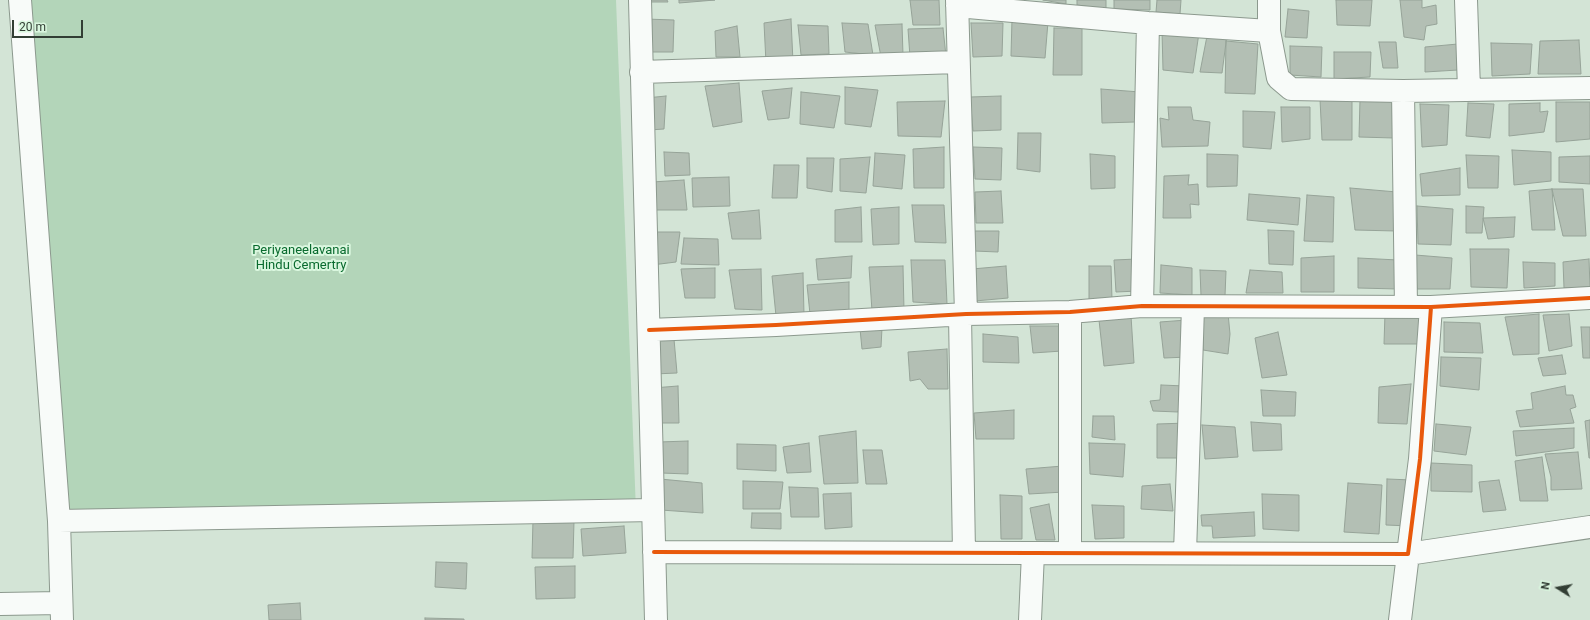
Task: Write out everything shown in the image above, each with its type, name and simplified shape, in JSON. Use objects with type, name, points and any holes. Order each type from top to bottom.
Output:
[{"type":"street","points":[[0,604],[61,612],[59,521],[20,0]]},
{"type":"street","points":[[640,0],[656,620]]},
{"type":"street","points":[[1269,0],[1269,31],[1278,78],[1291,89],[1403,91],[1590,88]]},
{"type":"street","points":[[1466,0],[1469,90]]},
{"type":"street","points":[[964,553],[963,314],[957,3],[1148,23],[1269,31]]},
{"type":"street","points":[[1142,306],[1148,23]]},
{"type":"street","points":[[641,72],[958,62]]},
{"type":"street","points":[[1403,91],[1406,307]]},
{"type":"street","points":[[648,330],[784,325],[963,314],[1070,312],[1142,306],[1432,307],[1590,298]]},
{"type":"street","points":[[1185,553],[1193,307]]},
{"type":"street","points":[[1400,620],[1420,459],[1432,307]]},
{"type":"street","points":[[1070,312],[1070,552]]},
{"type":"street","points":[[59,521],[653,510]]},
{"type":"street","points":[[654,552],[1408,554],[1590,527]]},
{"type":"street","points":[[1030,620],[1033,553]]},
{"type":"green space","name":"Periyaneelavanai Hindu Cemertry","points":[[20,0],[616,0],[636,511],[59,521]]},
{"type":"building","points":[[644,0],[667,0],[668,2],[644,2]]},
{"type":"building","points":[[679,0],[715,0],[679,3]]},
{"type":"building","points":[[910,0],[939,0],[940,25],[913,25]]},
{"type":"building","points":[[1043,0],[1066,0],[1066,4]]},
{"type":"building","points":[[1077,0],[1106,0],[1106,9],[1077,5]]},
{"type":"building","points":[[1114,0],[1150,0],[1150,10],[1114,9]]},
{"type":"building","points":[[1157,0],[1181,0],[1180,14],[1156,12]]},
{"type":"building","points":[[1336,0],[1372,0],[1370,26],[1337,25]]},
{"type":"building","points":[[1400,0],[1422,0],[1422,8],[1436,5],[1437,24],[1426,26],[1424,40],[1404,37]]},
{"type":"building","points":[[1288,9],[1309,11],[1307,38],[1285,37]]},
{"type":"building","points":[[645,19],[674,20],[673,52],[646,52]]},
{"type":"building","points":[[791,19],[793,62],[766,63],[764,23]]},
{"type":"building","points":[[1012,19],[1048,22],[1045,58],[1011,56]]},
{"type":"building","points":[[842,23],[868,24],[873,55],[845,52]]},
{"type":"building","points":[[971,23],[1003,23],[1002,56],[973,57]]},
{"type":"building","points":[[902,24],[903,55],[881,57],[875,25]]},
{"type":"building","points":[[798,25],[828,26],[829,54],[801,55]]},
{"type":"building","points":[[737,26],[740,57],[716,57],[715,31]]},
{"type":"building","points":[[943,28],[946,56],[910,57],[908,29]]},
{"type":"building","points":[[1054,28],[1082,28],[1082,75],[1053,75]]},
{"type":"building","points":[[1162,31],[1199,33],[1193,73],[1163,70]]},
{"type":"building","points":[[1227,35],[1222,73],[1200,72],[1207,36]]},
{"type":"building","points":[[1579,40],[1581,74],[1538,74],[1540,41]]},
{"type":"building","points":[[1226,41],[1258,44],[1255,94],[1225,93]]},
{"type":"building","points":[[1379,42],[1396,42],[1398,68],[1383,68]]},
{"type":"building","points":[[1491,43],[1532,44],[1530,74],[1492,76]]},
{"type":"building","points":[[1458,44],[1458,70],[1425,72],[1425,47]]},
{"type":"building","points":[[1290,46],[1322,47],[1321,77],[1290,75]]},
{"type":"building","points":[[1334,52],[1371,52],[1370,77],[1334,79]]},
{"type":"building","points":[[739,83],[742,122],[713,127],[705,86]]},
{"type":"building","points":[[845,87],[878,90],[871,127],[845,124]]},
{"type":"building","points":[[792,88],[789,118],[768,120],[762,91]]},
{"type":"building","points":[[1101,89],[1140,92],[1135,122],[1102,123]]},
{"type":"building","points":[[801,92],[840,96],[834,128],[800,124]]},
{"type":"building","points":[[666,96],[664,129],[649,130],[646,98]]},
{"type":"building","points":[[1001,96],[1001,130],[973,131],[970,97]]},
{"type":"building","points":[[1320,99],[1352,100],[1352,140],[1322,140]]},
{"type":"building","points":[[1360,100],[1397,100],[1394,138],[1359,137]]},
{"type":"building","points":[[945,101],[941,137],[898,136],[897,102]]},
{"type":"building","points":[[1556,102],[1590,102],[1590,139],[1556,142]]},
{"type":"building","points":[[1468,103],[1494,104],[1490,138],[1466,136]]},
{"type":"building","points":[[1540,103],[1540,112],[1548,111],[1544,132],[1509,136],[1509,104]]},
{"type":"building","points":[[1420,104],[1449,105],[1447,145],[1422,147]]},
{"type":"building","points":[[1168,107],[1191,107],[1193,120],[1210,122],[1208,146],[1162,147],[1160,118],[1169,120]]},
{"type":"building","points":[[1281,107],[1310,107],[1310,139],[1282,142]]},
{"type":"building","points":[[1243,111],[1275,112],[1271,149],[1243,147]]},
{"type":"building","points":[[1018,133],[1041,133],[1040,172],[1017,169]]},
{"type":"building","points":[[944,147],[944,188],[914,188],[913,149]]},
{"type":"building","points":[[973,147],[1002,148],[1001,180],[975,179]]},
{"type":"building","points":[[1512,150],[1551,152],[1551,181],[1514,185]]},
{"type":"building","points":[[664,152],[689,153],[690,175],[665,176]]},
{"type":"building","points":[[875,153],[905,155],[902,189],[873,186]]},
{"type":"building","points":[[1090,154],[1115,156],[1115,188],[1091,189]]},
{"type":"building","points":[[1207,154],[1238,155],[1237,186],[1207,187]]},
{"type":"building","points":[[1466,155],[1499,156],[1498,188],[1468,188]]},
{"type":"building","points":[[1590,156],[1590,184],[1559,182],[1559,157]]},
{"type":"building","points":[[870,157],[866,193],[840,191],[840,159]]},
{"type":"building","points":[[807,158],[834,158],[832,192],[807,188]]},
{"type":"building","points":[[774,165],[799,165],[797,198],[772,198]]},
{"type":"building","points":[[1460,168],[1460,195],[1422,196],[1420,174]]},
{"type":"building","points":[[1189,175],[1188,185],[1198,184],[1199,205],[1190,204],[1191,218],[1163,218],[1164,176]]},
{"type":"building","points":[[729,177],[730,206],[693,207],[692,178]]},
{"type":"building","points":[[684,180],[687,210],[654,210],[652,182]]},
{"type":"building","points":[[1350,188],[1397,192],[1396,231],[1355,230]]},
{"type":"building","points":[[1552,189],[1555,230],[1532,230],[1529,191]]},
{"type":"building","points":[[1552,189],[1583,189],[1586,236],[1563,236]]},
{"type":"building","points":[[1001,191],[1003,223],[976,223],[975,192]]},
{"type":"building","points":[[1249,194],[1300,198],[1298,225],[1247,220]]},
{"type":"building","points":[[1307,195],[1334,197],[1333,242],[1304,241]]},
{"type":"building","points":[[912,205],[944,205],[946,243],[915,242]]},
{"type":"building","points":[[1417,206],[1453,209],[1451,245],[1418,244]]},
{"type":"building","points":[[1466,206],[1484,207],[1482,233],[1466,233]]},
{"type":"building","points":[[861,207],[862,242],[835,242],[835,210]]},
{"type":"building","points":[[899,207],[899,244],[873,245],[871,209]]},
{"type":"building","points":[[759,210],[761,239],[732,239],[728,213]]},
{"type":"building","points":[[1515,217],[1514,237],[1488,239],[1483,218]]},
{"type":"building","points":[[1268,230],[1294,231],[1293,265],[1269,264]]},
{"type":"building","points":[[971,231],[999,231],[998,252],[974,251]]},
{"type":"building","points":[[650,232],[680,232],[676,262],[652,265]]},
{"type":"building","points":[[684,238],[718,239],[719,265],[681,264]]},
{"type":"building","points":[[1470,249],[1509,249],[1507,288],[1471,287]]},
{"type":"building","points":[[1415,255],[1452,258],[1450,289],[1417,289]]},
{"type":"building","points":[[852,256],[851,278],[818,280],[816,259]]},
{"type":"building","points":[[1334,256],[1334,292],[1301,292],[1301,258]]},
{"type":"building","points":[[1358,258],[1398,260],[1398,289],[1358,288]]},
{"type":"building","points":[[1137,259],[1138,291],[1116,292],[1114,260]]},
{"type":"building","points":[[1589,259],[1590,287],[1564,288],[1563,262]]},
{"type":"building","points":[[911,260],[945,260],[947,304],[913,302]]},
{"type":"building","points":[[1523,262],[1555,263],[1555,286],[1524,288]]},
{"type":"building","points":[[1161,265],[1192,268],[1192,295],[1160,293]]},
{"type":"building","points":[[903,266],[904,311],[872,311],[869,267]]},
{"type":"building","points":[[1006,266],[1008,298],[975,301],[972,269]]},
{"type":"building","points":[[1089,266],[1111,266],[1112,300],[1089,300]]},
{"type":"building","points":[[715,268],[715,298],[685,298],[681,269]]},
{"type":"building","points":[[761,269],[762,310],[735,309],[729,270]]},
{"type":"building","points":[[1200,270],[1226,271],[1225,296],[1201,296]]},
{"type":"building","points":[[1250,270],[1282,272],[1283,293],[1246,293]]},
{"type":"building","points":[[803,273],[804,315],[776,316],[772,276]]},
{"type":"building","points":[[849,282],[849,312],[810,314],[807,285]]},
{"type":"building","points":[[1228,313],[1230,334],[1228,354],[1203,350],[1203,317]]},
{"type":"building","points":[[1385,313],[1422,313],[1422,344],[1384,344]]},
{"type":"building","points":[[1539,314],[1539,354],[1513,355],[1505,317]]},
{"type":"building","points":[[1569,314],[1572,346],[1549,351],[1543,315]]},
{"type":"building","points":[[1131,316],[1134,363],[1104,366],[1099,320]]},
{"type":"building","points":[[1187,320],[1189,357],[1164,358],[1160,322]]},
{"type":"building","points":[[1444,322],[1480,323],[1483,353],[1444,352]]},
{"type":"building","points":[[1030,326],[1061,326],[1062,351],[1033,353]]},
{"type":"building","points":[[1581,327],[1590,327],[1590,358],[1583,358]]},
{"type":"building","points":[[882,328],[881,347],[862,349],[860,329]]},
{"type":"building","points":[[1278,332],[1287,375],[1262,378],[1255,338]]},
{"type":"building","points":[[983,334],[1018,337],[1019,363],[983,362]]},
{"type":"building","points":[[674,339],[677,373],[654,374],[653,340]]},
{"type":"building","points":[[947,349],[948,389],[928,389],[920,379],[910,381],[908,352]]},
{"type":"building","points":[[1562,355],[1566,374],[1543,376],[1538,358]]},
{"type":"building","points":[[1441,357],[1481,358],[1479,390],[1440,386]]},
{"type":"building","points":[[1411,384],[1407,424],[1378,423],[1379,387]]},
{"type":"building","points":[[1161,385],[1185,386],[1178,412],[1153,411],[1150,401],[1160,400]]},
{"type":"building","points":[[678,386],[679,423],[657,423],[653,388]]},
{"type":"building","points":[[1565,386],[1566,395],[1573,395],[1576,407],[1570,409],[1574,423],[1520,427],[1516,411],[1533,409],[1531,393]]},
{"type":"building","points":[[1261,390],[1296,392],[1295,416],[1263,416]]},
{"type":"building","points":[[1014,410],[1014,439],[976,439],[974,413]]},
{"type":"building","points":[[1093,416],[1114,416],[1115,440],[1092,437]]},
{"type":"building","points":[[1590,420],[1590,458],[1589,458],[1585,421]]},
{"type":"building","points":[[1251,422],[1281,424],[1282,450],[1253,451]]},
{"type":"building","points":[[1187,423],[1185,458],[1157,458],[1157,424]]},
{"type":"building","points":[[1436,424],[1471,427],[1466,455],[1434,451]]},
{"type":"building","points":[[1202,425],[1235,427],[1238,457],[1205,459]]},
{"type":"building","points":[[1574,428],[1574,448],[1516,456],[1513,431]]},
{"type":"building","points":[[856,431],[858,483],[824,484],[819,436]]},
{"type":"building","points":[[688,441],[688,474],[661,473],[659,442]]},
{"type":"building","points":[[809,443],[811,472],[787,473],[783,447]]},
{"type":"building","points":[[1089,443],[1125,444],[1123,477],[1090,474]]},
{"type":"building","points":[[737,444],[776,445],[776,471],[737,469]]},
{"type":"building","points":[[863,450],[882,450],[887,484],[866,484]]},
{"type":"building","points":[[1578,452],[1582,489],[1551,490],[1551,477],[1545,454]]},
{"type":"building","points":[[1542,457],[1548,501],[1520,501],[1515,461]]},
{"type":"building","points":[[1431,463],[1472,465],[1472,492],[1431,491]]},
{"type":"building","points":[[1063,466],[1064,492],[1029,494],[1026,469]]},
{"type":"building","points":[[660,479],[702,483],[703,513],[661,510]]},
{"type":"building","points":[[1387,479],[1412,480],[1410,526],[1386,525]]},
{"type":"building","points":[[1499,480],[1506,510],[1483,512],[1479,482]]},
{"type":"building","points":[[743,481],[783,482],[780,509],[743,509]]},
{"type":"building","points":[[1348,483],[1382,485],[1379,534],[1344,532]]},
{"type":"building","points":[[1170,484],[1173,511],[1141,509],[1142,486]]},
{"type":"building","points":[[789,487],[818,488],[819,517],[791,517]]},
{"type":"building","points":[[851,493],[852,527],[825,529],[823,494]]},
{"type":"building","points":[[1262,494],[1299,495],[1299,531],[1263,529]]},
{"type":"building","points":[[1000,495],[1022,496],[1022,539],[1001,539]]},
{"type":"building","points":[[1049,504],[1055,540],[1036,540],[1030,508]]},
{"type":"building","points":[[1092,505],[1124,506],[1124,538],[1095,539]]},
{"type":"building","points":[[1254,512],[1255,536],[1213,538],[1212,526],[1202,526],[1201,515]]},
{"type":"building","points":[[752,513],[781,513],[781,529],[751,528]]},
{"type":"building","points":[[533,520],[574,521],[573,558],[532,558]]},
{"type":"building","points":[[624,526],[626,553],[583,556],[581,529]]},
{"type":"building","points":[[436,562],[467,563],[466,589],[435,587]]},
{"type":"building","points":[[575,566],[575,598],[536,599],[535,567]]},
{"type":"building","points":[[300,603],[301,620],[269,620],[268,605]]},
{"type":"building","points":[[425,618],[464,619],[464,620],[425,620]]},
{"type":"cycle path","points":[[649,330],[776,325],[966,314],[1070,312],[1142,306],[1431,307],[1590,298]]},
{"type":"cycle path","points":[[654,552],[1408,554],[1420,459],[1431,307]]}]
